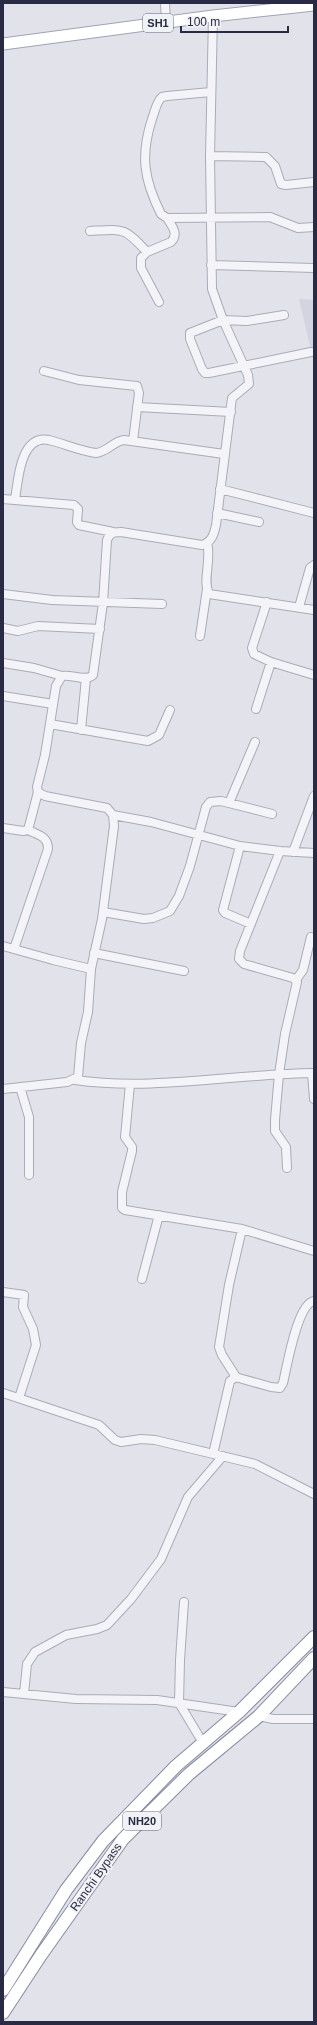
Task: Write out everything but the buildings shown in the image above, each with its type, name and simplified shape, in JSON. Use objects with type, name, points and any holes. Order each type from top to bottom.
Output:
[{"type":"highway","name":"Ranchi Bypass","points":[[3,1990],[66,1890],[103,1841],[165,1776],[239,1712],[314,1637]]},
{"type":"highway","name":"Ranchi Bypass","points":[[3,2013],[41,1955],[124,1839],[189,1774],[259,1716],[314,1658]]},
{"type":"main road","name":"SH1","points":[[3,44],[213,16],[314,5]]},
{"type":"street","points":[[165,3],[166,22]]},
{"type":"street","points":[[3,499],[74,505],[78,509],[78,525],[183,543],[202,545],[208,543],[215,532],[232,398],[249,384],[245,366],[213,295],[210,217],[210,92],[213,16]]},
{"type":"street","points":[[159,302],[142,268],[141,258],[146,252],[171,242],[174,239],[175,231],[167,218],[161,214],[159,210],[144,162],[147,135],[157,104],[162,97],[210,92]]},
{"type":"street","points":[[210,156],[266,157],[275,166],[281,184],[292,185],[314,182]]},
{"type":"street","points":[[167,218],[270,217],[298,228],[314,226]]},
{"type":"street","points":[[90,231],[122,230],[127,232],[146,252]]},
{"type":"street","points":[[211,265],[314,268]]},
{"type":"street","points":[[284,315],[248,321],[223,320],[190,333],[190,339],[202,370],[205,373],[209,373],[311,352]]},
{"type":"street","points":[[44,372],[79,380],[137,386],[139,393],[133,441]]},
{"type":"street","points":[[137,407],[231,412]]},
{"type":"street","points":[[15,500],[22,458],[27,449],[37,440],[48,440],[96,453],[101,453],[119,440],[224,454]]},
{"type":"street","points":[[220,489],[314,513]]},
{"type":"street","points":[[217,513],[259,522]]},
{"type":"street","points":[[3,664],[34,668],[62,676],[67,675],[90,678],[94,669],[100,629],[108,540],[113,532]]},
{"type":"street","points":[[200,636],[210,560],[208,543]]},
{"type":"street","points":[[299,607],[310,568],[314,564]]},
{"type":"street","points":[[207,589],[209,594],[214,596],[267,602],[314,610]]},
{"type":"street","points":[[3,594],[52,600],[162,604]]},
{"type":"street","points":[[267,602],[252,652],[256,656],[271,662],[314,675]]},
{"type":"street","points":[[3,628],[18,631],[38,626],[100,629]]},
{"type":"street","points":[[256,709],[271,662]]},
{"type":"street","points":[[28,830],[38,792],[37,787],[56,686],[62,676]]},
{"type":"street","points":[[81,730],[86,678]]},
{"type":"street","points":[[3,696],[53,704]]},
{"type":"street","points":[[50,724],[148,741],[159,734],[170,710]]},
{"type":"street","points":[[229,803],[256,742]]},
{"type":"street","points":[[38,792],[45,796],[107,808],[113,815],[114,826],[103,912],[94,954],[79,1073],[75,1080]]},
{"type":"street","points":[[293,852],[314,796]]},
{"type":"street","points":[[103,912],[144,919],[153,918],[170,911],[179,896],[199,836],[206,807],[210,802],[214,800],[272,814]]},
{"type":"street","points":[[113,815],[151,822],[240,846],[280,852],[314,853]]},
{"type":"street","points":[[3,828],[23,831],[28,830],[45,838],[48,842],[48,849],[14,949]]},
{"type":"street","points":[[240,846],[223,910],[225,913],[251,924]]},
{"type":"street","points":[[280,852],[240,951],[239,959],[241,962],[296,980]]},
{"type":"street","points":[[287,1168],[286,1147],[275,1131],[279,1074],[285,1034],[297,986],[296,980],[303,970],[311,938]]},
{"type":"street","points":[[3,946],[92,969]]},
{"type":"street","points":[[94,954],[184,971]]},
{"type":"street","points":[[3,1089],[75,1080],[98,1083],[130,1084],[217,1080],[279,1074],[313,1073],[314,1099]]},
{"type":"street","points":[[130,1084],[125,1137],[132,1147],[132,1151],[122,1192],[122,1208],[125,1210],[242,1229],[314,1251]]},
{"type":"street","points":[[20,1087],[29,1117],[29,1175]]},
{"type":"street","points":[[142,1279],[159,1215]]},
{"type":"street","points":[[242,1229],[229,1285],[219,1347],[222,1355],[236,1377],[271,1387],[280,1388],[283,1383],[300,1316],[306,1305],[314,1301]]},
{"type":"street","points":[[3,1292],[24,1295],[23,1307],[33,1330],[36,1345],[19,1398]]},
{"type":"street","points":[[213,1454],[230,1381],[236,1377]]},
{"type":"street","points":[[3,1392],[99,1425],[115,1440],[121,1442],[147,1439],[223,1456],[263,1468],[314,1494]]},
{"type":"street","points":[[24,1694],[26,1668],[30,1657],[34,1652],[66,1635],[97,1629],[107,1625],[131,1599],[160,1559],[188,1497],[223,1456]]},
{"type":"street","points":[[184,1602],[179,1703],[202,1743]]},
{"type":"street","points":[[3,1692],[76,1699],[157,1700],[239,1712]]},
{"type":"street","points":[[259,1716],[273,1719],[314,1718]]},
{"type":"shaded area","points":[[299,299],[314,300],[314,363]]}]
